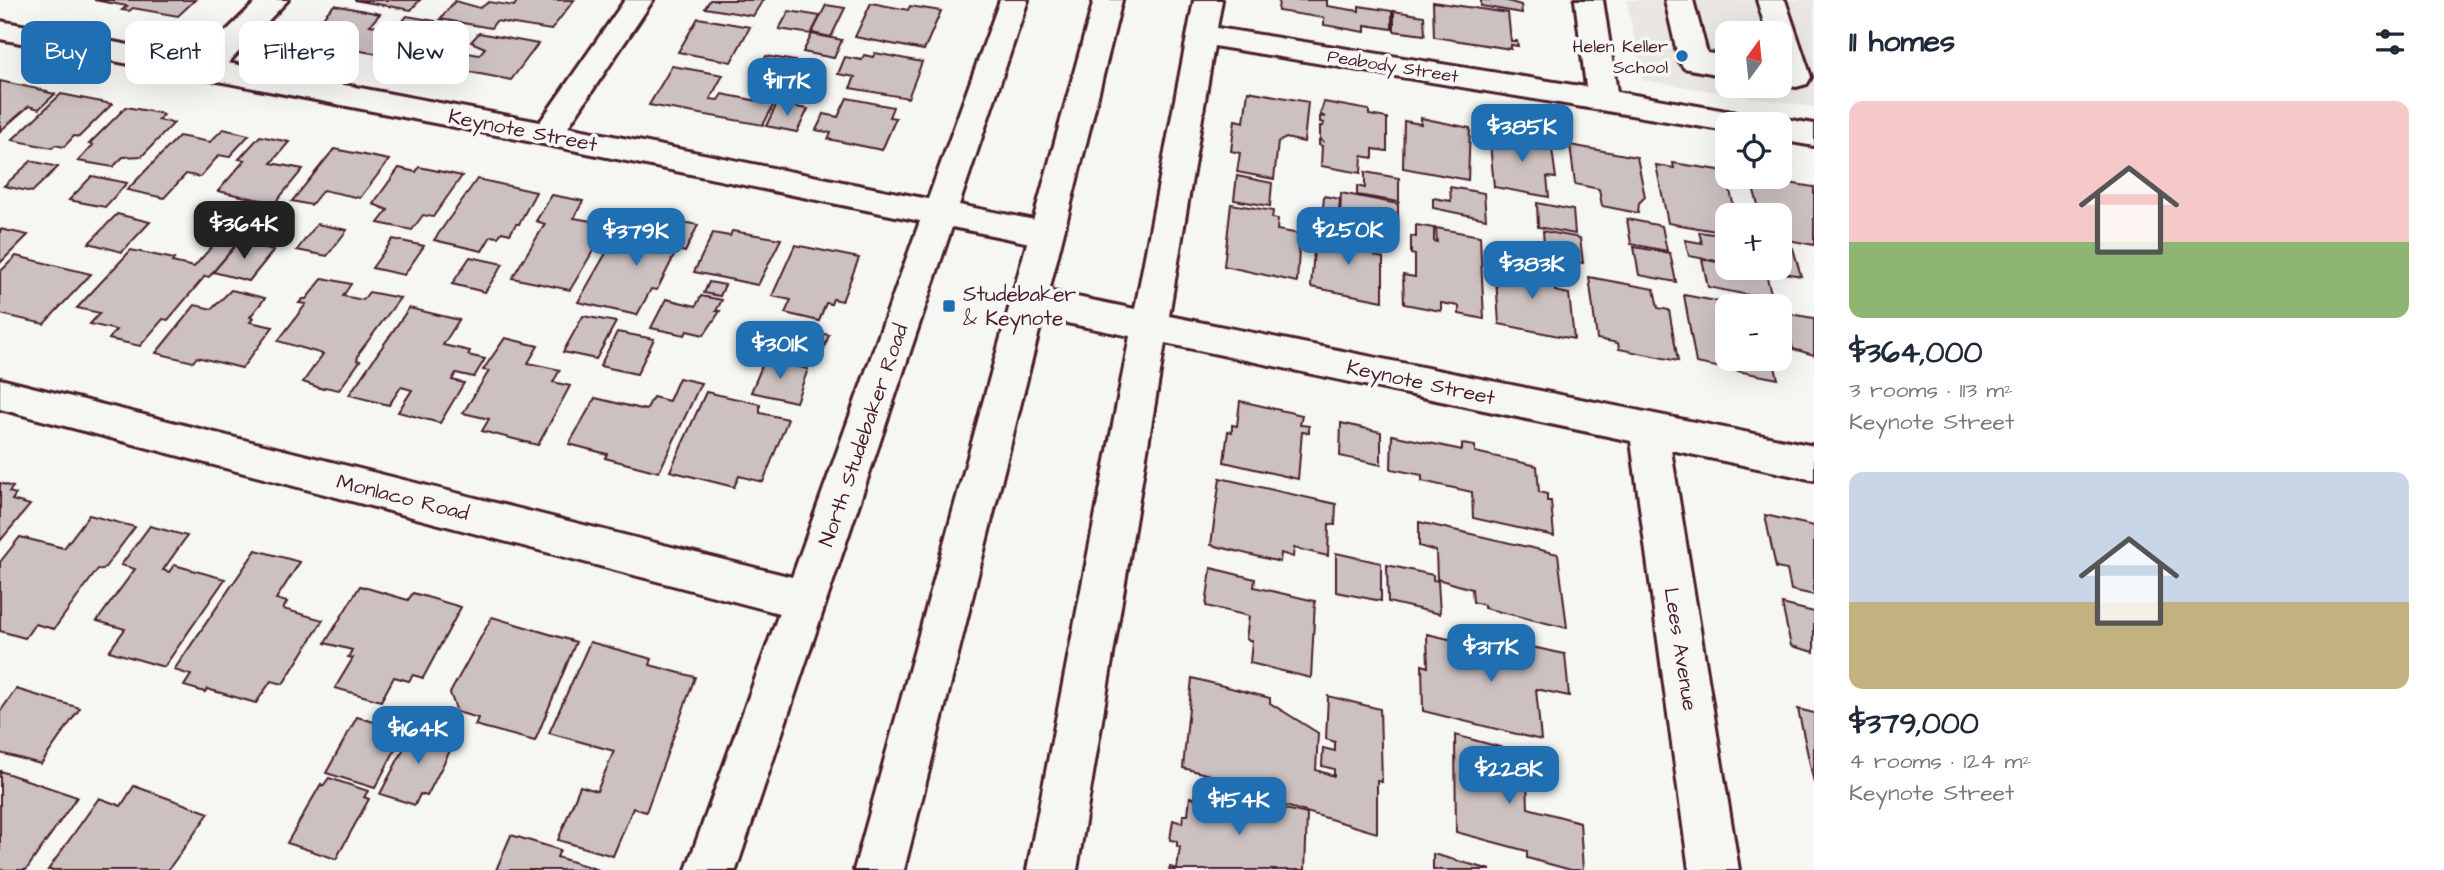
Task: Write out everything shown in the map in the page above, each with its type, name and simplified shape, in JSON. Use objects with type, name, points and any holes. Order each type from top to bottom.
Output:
[{"type":"street","points":[[225,49],[274,0]]},
{"type":"street","points":[[548,134],[639,0]]},
{"type":"street","name":"North Studebaker Road","points":[[710,870],[1014,0]]},
{"type":"street","points":[[879,870],[1108,0]]},
{"type":"street","points":[[1589,0],[1603,100]]},
{"type":"street","points":[[1679,0],[1694,61],[1715,64]]},
{"type":"street","points":[[1771,0],[1778,21]]},
{"type":"street","points":[[1052,870],[1204,18]]},
{"type":"street","name":"Peabody Street","points":[[1204,18],[1603,100],[1715,118]]},
{"type":"street","name":"Keynote Street","points":[[0,30],[125,54]]},
{"type":"street","points":[[1792,62],[1797,77],[1792,76]]},
{"type":"street","name":"Keynote Street","points":[[225,73],[548,134],[1045,234]]},
{"type":"street","points":[[1792,131],[1814,135]]},
{"type":"street","name":"Keynote Street","points":[[1028,301],[1814,463]]},
{"type":"street","name":"Monlaco Road","points":[[0,394],[806,600]]},
{"type":"street","name":"Lees Avenue","points":[[1648,429],[1714,870]]},
{"type":"shaded area","name":"Helen Keller School","points":[[1627,0],[1814,0],[1814,107],[1757,98],[1792,98],[1792,21],[1715,21],[1715,91],[1642,80]]},
{"type":"building","points":[[94,0],[195,0],[178,16],[133,8],[129,11],[122,10],[127,6]]},
{"type":"building","points":[[354,0],[420,0],[411,10]]},
{"type":"building","points":[[518,0],[574,0],[551,30],[496,21],[491,28],[469,24],[469,21],[440,19],[455,1],[480,8],[489,2],[514,6]]},
{"type":"building","points":[[710,0],[763,0],[753,16],[705,8]]},
{"type":"building","points":[[1279,0],[1327,0],[1327,6],[1359,11],[1359,6],[1392,11],[1392,29],[1365,25],[1365,32],[1324,25],[1324,18],[1278,11]]},
{"type":"building","points":[[1481,0],[1504,0],[1521,5],[1522,13],[1481,6]]},
{"type":"building","points":[[1433,2],[1508,13],[1511,41],[1517,41],[1518,46],[1511,45],[1511,49],[1434,37]]},
{"type":"building","points":[[871,3],[908,10],[910,6],[941,11],[924,50],[855,37]]},
{"type":"building","points":[[334,5],[380,14],[370,25],[373,25],[373,53],[359,51],[359,21],[319,21]]},
{"type":"building","points":[[826,5],[845,8],[831,37],[812,33]]},
{"type":"building","points":[[789,11],[820,16],[811,34],[779,29]]},
{"type":"building","points":[[1394,11],[1424,16],[1425,35],[1394,31]]},
{"type":"building","points":[[407,16],[435,21],[403,21]]},
{"type":"building","points":[[698,18],[750,27],[731,62],[678,52]]},
{"type":"building","points":[[479,33],[538,44],[511,80],[469,72],[469,53],[479,55],[485,48],[471,42]]},
{"type":"building","points":[[812,34],[842,40],[834,58],[803,52]]},
{"type":"building","points":[[875,53],[922,62],[908,98],[850,88],[855,77],[838,74],[845,57],[862,60],[864,55],[873,57]]},
{"type":"building","points":[[766,56],[795,61],[790,72],[795,73],[791,80],[756,75]]},
{"type":"building","points":[[672,66],[723,75],[710,99],[718,100],[722,94],[774,104],[763,125],[649,105]]},
{"type":"building","points":[[0,81],[55,94],[39,109],[29,106],[0,131]]},
{"type":"building","points":[[1248,91],[1308,102],[1304,142],[1286,138],[1278,142],[1274,179],[1237,172],[1240,153],[1231,151],[1235,120],[1244,122]]},
{"type":"building","points":[[61,94],[112,104],[79,137],[74,136],[64,147],[55,145],[52,148],[12,140]]},
{"type":"building","points":[[847,98],[893,107],[889,117],[896,118],[882,150],[828,139],[831,133],[816,130],[824,114],[838,117]]},
{"type":"building","points":[[1324,102],[1369,110],[1369,115],[1387,118],[1387,151],[1373,149],[1373,158],[1362,156],[1361,173],[1321,166],[1322,146],[1319,145],[1319,140],[1322,141],[1320,126],[1324,123],[1320,122],[1320,116],[1325,117],[1320,114]]},
{"type":"building","points":[[777,104],[808,109],[797,132],[766,126]]},
{"type":"building","points":[[126,107],[159,113],[163,115],[158,120],[174,123],[142,156],[123,157],[113,167],[78,161],[93,145],[89,144]]},
{"type":"building","points":[[1421,118],[1470,128],[1468,180],[1403,168],[1404,121],[1421,124]]},
{"type":"building","points":[[223,129],[249,135],[229,157],[219,155],[200,177],[186,174],[164,198],[127,190],[179,136],[210,142]]},
{"type":"building","points":[[1489,131],[1551,142],[1556,178],[1547,177],[1549,197],[1494,187]]},
{"type":"building","points":[[260,136],[289,142],[271,163],[303,169],[275,203],[218,191],[245,160],[239,159]]},
{"type":"building","points":[[1570,145],[1637,157],[1645,197],[1639,203],[1638,213],[1602,206],[1599,189],[1575,184]]},
{"type":"building","points":[[334,149],[389,160],[360,198],[323,190],[311,205],[292,201]]},
{"type":"building","points":[[31,161],[58,167],[32,192],[4,186]]},
{"type":"building","points":[[1673,163],[1715,169],[1715,189],[1730,189],[1733,203],[1715,203],[1715,231],[1668,223],[1656,165],[1674,168]]},
{"type":"building","points":[[419,167],[462,176],[433,217],[423,215],[412,230],[378,223],[388,210],[373,204],[399,168],[416,172]]},
{"type":"building","points":[[1365,172],[1399,178],[1399,202],[1357,195],[1357,186],[1365,188]]},
{"type":"building","points":[[92,176],[127,183],[105,207],[69,200]]},
{"type":"building","points":[[1237,176],[1272,183],[1270,206],[1234,200]]},
{"type":"building","points":[[477,179],[536,192],[519,224],[516,224],[510,234],[502,232],[498,237],[491,236],[482,251],[434,240]]},
{"type":"building","points":[[1792,184],[1814,187],[1814,245],[1792,241],[1792,203],[1758,203],[1753,189],[1792,189]]},
{"type":"building","points":[[1450,187],[1484,193],[1486,219],[1433,208],[1433,198],[1451,201]]},
{"type":"building","points":[[1341,193],[1398,204],[1398,229],[1340,219]]},
{"type":"building","points":[[552,195],[583,201],[574,218],[609,224],[570,290],[512,278],[545,224],[536,221]]},
{"type":"building","points":[[1324,196],[1340,199],[1339,211],[1323,208]]},
{"type":"building","points":[[1537,203],[1573,210],[1575,234],[1538,227]]},
{"type":"building","points":[[1231,204],[1273,211],[1272,218],[1278,219],[1277,230],[1300,234],[1297,282],[1224,266]]},
{"type":"building","points":[[117,214],[150,222],[122,252],[89,243]]},
{"type":"building","points":[[666,219],[698,225],[685,252],[677,250],[657,290],[651,289],[637,315],[578,302],[614,239],[632,242],[634,238],[653,242],[657,236],[653,235],[657,228],[661,229]]},
{"type":"building","points":[[1627,219],[1662,226],[1667,251],[1631,244]]},
{"type":"building","points":[[317,224],[347,230],[327,256],[297,250]]},
{"type":"building","points":[[1416,225],[1434,228],[1434,241],[1437,242],[1436,228],[1480,236],[1484,319],[1459,314],[1459,306],[1441,303],[1441,311],[1404,304],[1403,275],[1415,277],[1415,255],[1411,254],[1411,236],[1416,237]]},
{"type":"building","points":[[0,229],[28,235],[0,263]]},
{"type":"building","points":[[732,231],[781,239],[758,285],[694,272],[713,233],[730,236]]},
{"type":"building","points":[[1543,231],[1580,238],[1583,263],[1545,256]]},
{"type":"building","points":[[1331,232],[1375,240],[1375,256],[1383,258],[1383,301],[1311,287],[1315,237],[1330,240]]},
{"type":"building","points":[[1699,232],[1715,234],[1715,261],[1689,256],[1685,240],[1702,243]]},
{"type":"building","points":[[221,236],[240,240],[209,277],[205,276],[168,320],[163,319],[140,346],[109,339],[116,330],[90,324],[100,313],[77,308],[131,250],[174,259],[172,262],[194,267]]},
{"type":"building","points":[[393,239],[424,246],[404,275],[372,268]]},
{"type":"building","points":[[239,242],[274,250],[249,281],[213,272]]},
{"type":"building","points":[[795,245],[859,258],[842,301],[833,299],[831,304],[826,303],[819,321],[785,313],[791,300],[772,296]]},
{"type":"building","points":[[1634,247],[1670,253],[1676,282],[1639,275]]},
{"type":"building","points":[[1792,248],[1793,248],[1801,276],[1792,274]]},
{"type":"building","points":[[16,256],[91,274],[44,324],[0,314],[0,272]]},
{"type":"building","points":[[470,257],[503,264],[485,292],[452,284]]},
{"type":"building","points":[[1702,259],[1715,262],[1715,280],[1767,280],[1771,294],[1743,294],[1708,287]]},
{"type":"building","points":[[1495,262],[1554,273],[1555,291],[1569,294],[1574,339],[1499,324]]},
{"type":"building","points":[[1589,277],[1654,289],[1658,308],[1669,310],[1678,361],[1619,349],[1618,343],[1597,339]]},
{"type":"building","points":[[323,278],[351,284],[343,296],[363,300],[369,292],[400,298],[359,353],[357,360],[360,361],[339,390],[325,387],[323,389],[303,382],[323,354],[278,341],[306,304],[299,303],[306,299]]},
{"type":"building","points":[[709,282],[725,285],[720,296],[704,293]]},
{"type":"building","points":[[231,290],[265,298],[250,317],[253,318],[250,322],[273,327],[242,368],[197,357],[193,362],[156,353],[195,305],[212,309]]},
{"type":"building","points":[[1684,295],[1715,301],[1715,367],[1696,363]]},
{"type":"building","points":[[701,296],[722,300],[716,311],[720,311],[704,335],[687,331],[685,335],[651,328],[666,299],[696,306]]},
{"type":"building","points":[[409,308],[459,320],[443,345],[470,351],[468,355],[485,359],[474,377],[456,373],[452,380],[464,383],[440,423],[398,412],[412,390],[401,387],[389,405],[349,395]]},
{"type":"building","points":[[1792,314],[1814,318],[1814,355],[1793,349]]},
{"type":"building","points":[[583,316],[616,322],[596,359],[563,352]]},
{"type":"building","points":[[790,327],[829,335],[818,364],[778,355]]},
{"type":"building","points":[[617,332],[654,339],[637,374],[600,366]]},
{"type":"building","points":[[505,338],[538,346],[528,363],[560,370],[553,382],[570,386],[538,445],[482,431],[489,419],[463,413],[489,371],[483,370]]},
{"type":"building","points":[[765,359],[808,369],[796,402],[751,392]]},
{"type":"building","points":[[1737,371],[1776,371],[1778,379]]},
{"type":"building","points":[[679,378],[701,383],[659,472],[605,458],[607,454],[569,444],[595,398],[646,410],[653,397],[669,401]]},
{"type":"building","points":[[706,392],[760,404],[760,413],[788,419],[763,482],[739,476],[734,487],[670,471]]},
{"type":"building","points":[[1240,401],[1302,415],[1300,425],[1309,426],[1309,433],[1302,432],[1298,479],[1224,462],[1228,431],[1232,432],[1232,425],[1237,426]]},
{"type":"building","points":[[1341,423],[1381,432],[1381,465],[1340,456]]},
{"type":"building","points":[[1392,435],[1462,450],[1462,444],[1475,446],[1475,452],[1537,466],[1539,492],[1547,494],[1547,501],[1551,501],[1554,536],[1473,518],[1472,492],[1422,481],[1422,475],[1391,469]]},
{"type":"building","points":[[1220,478],[1336,504],[1335,525],[1329,524],[1328,556],[1294,548],[1293,557],[1281,553],[1280,562],[1211,545]]},
{"type":"building","points":[[0,483],[13,487],[9,492],[16,494],[12,500],[30,505],[0,541]]},
{"type":"building","points":[[89,515],[135,527],[103,570],[98,569],[54,629],[35,624],[25,638],[0,631],[0,562],[20,537],[64,548]]},
{"type":"building","points":[[1765,515],[1814,526],[1814,595],[1791,590],[1787,570],[1776,568]]},
{"type":"building","points":[[1419,522],[1558,554],[1567,628],[1484,608],[1484,605],[1473,602],[1472,589],[1437,579],[1436,551],[1419,546]]},
{"type":"building","points":[[150,526],[187,536],[163,570],[169,572],[174,565],[225,579],[164,667],[109,651],[125,629],[97,621],[135,569],[121,565]]},
{"type":"building","points":[[256,550],[300,562],[276,599],[287,602],[283,609],[323,620],[283,684],[271,681],[256,703],[207,689],[205,692],[184,686],[191,675],[174,670]]},
{"type":"building","points":[[1336,553],[1381,563],[1381,601],[1336,592]]},
{"type":"building","points":[[1387,565],[1433,575],[1433,580],[1438,581],[1440,614],[1388,602]]},
{"type":"building","points":[[1211,568],[1255,579],[1254,587],[1315,601],[1311,678],[1250,663],[1252,641],[1246,639],[1249,616],[1206,606]]},
{"type":"building","points":[[360,586],[408,600],[413,593],[461,607],[423,678],[413,675],[409,681],[394,677],[381,701],[335,688],[353,658],[348,657],[352,650],[325,643]]},
{"type":"building","points":[[1782,604],[1814,612],[1814,652],[1791,646]]},
{"type":"building","points":[[492,617],[576,642],[535,741],[475,725],[478,718],[457,712],[450,693]]},
{"type":"building","points":[[1427,634],[1514,654],[1513,643],[1565,654],[1569,696],[1536,689],[1541,740],[1423,711],[1422,665],[1428,667]]},
{"type":"building","points":[[590,642],[652,659],[650,665],[695,677],[646,812],[633,808],[613,856],[558,840],[580,786],[597,791],[614,751],[549,733]]},
{"type":"building","points":[[1192,678],[1270,698],[1270,703],[1318,733],[1316,770],[1334,776],[1334,769],[1322,766],[1323,748],[1335,751],[1335,742],[1326,739],[1328,696],[1380,709],[1382,782],[1377,781],[1377,833],[1262,799],[1263,789],[1183,768]]},
{"type":"building","points":[[16,689],[80,708],[41,764],[0,753],[0,712]]},
{"type":"building","points":[[1798,709],[1814,713],[1814,783]]},
{"type":"building","points":[[357,717],[405,731],[375,788],[326,773]]},
{"type":"building","points":[[415,727],[456,739],[427,796],[420,794],[415,805],[380,794]]},
{"type":"building","points":[[1455,735],[1526,754],[1528,808],[1580,822],[1583,870],[1571,870],[1527,858],[1527,851],[1456,832]]},
{"type":"building","points":[[0,771],[77,797],[26,870],[0,870]]},
{"type":"building","points":[[329,778],[368,791],[364,797],[369,799],[336,859],[287,843],[321,784],[323,786]]},
{"type":"building","points":[[134,786],[209,813],[168,870],[48,870],[99,798],[121,806]]},
{"type":"building","points":[[1196,792],[1269,811],[1268,805],[1307,814],[1305,870],[1169,870],[1170,867],[1177,869],[1180,847],[1177,846],[1177,841],[1170,840],[1173,820],[1182,823],[1183,815],[1188,815],[1190,797],[1195,799]]},
{"type":"building","points":[[511,835],[560,850],[557,857],[599,870],[496,870]]},
{"type":"building","points":[[1433,854],[1491,870],[1433,870]]},
{"type":"place","name":"Helen Keller School","points":[[1682,56]]},
{"type":"place","name":"Studebaker & Keynote","points":[[949,306]]}]
